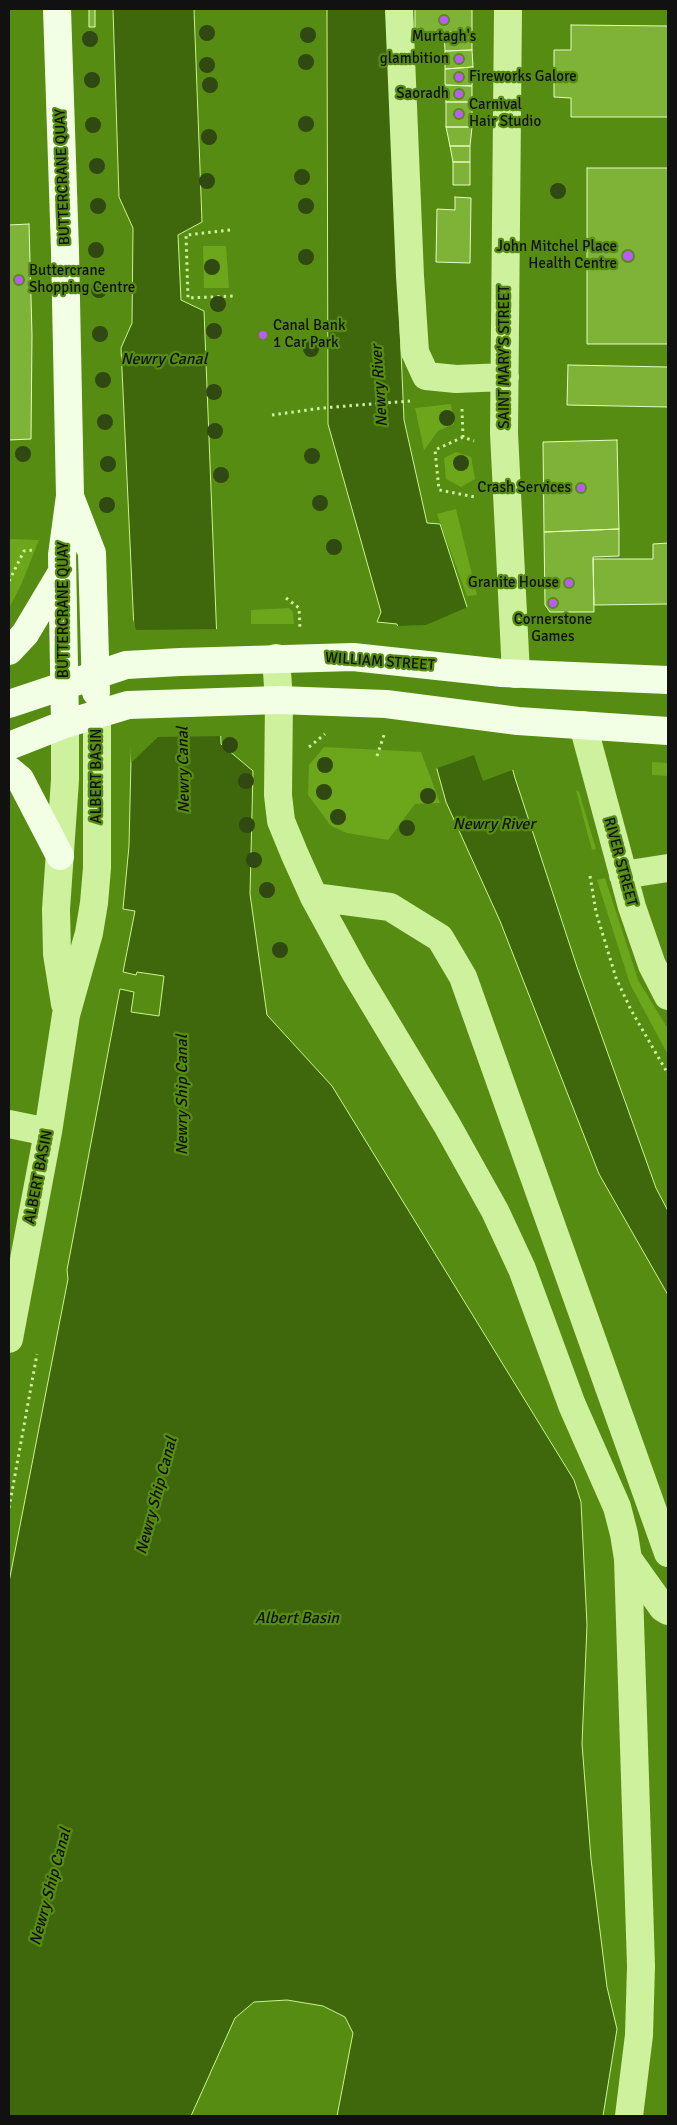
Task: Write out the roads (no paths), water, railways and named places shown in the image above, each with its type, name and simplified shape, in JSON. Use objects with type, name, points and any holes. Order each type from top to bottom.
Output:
[{"type":"main road","name":"BUTTERCRANE QUAY","points":[[57,9],[66,251],[70,496],[62,555],[65,724]]},
{"type":"main road","name":"BUTTERCRANE QUAY","points":[[70,496],[92,553],[96,713]]},
{"type":"main road","points":[[9,651],[24,634],[62,572]]},
{"type":"main road","name":"WILLIAM STREET","points":[[9,704],[126,665],[276,658],[353,657],[509,674],[668,680]]},
{"type":"main road","points":[[9,746],[96,713],[128,705],[279,700],[386,704],[518,721],[668,731]]},
{"type":"main road","points":[[9,770],[20,779],[60,856]]},
{"type":"street","points":[[399,9],[415,352],[426,376],[456,379],[505,378]]},
{"type":"street","name":"SAINT MARY'S STREET","points":[[508,9],[504,434],[509,674]]},
{"type":"street","points":[[276,658],[279,700],[278,795],[282,821],[295,856],[314,896],[355,972],[447,1124],[495,1211],[522,1269],[572,1405],[617,1507],[624,1534],[628,1559],[641,1966],[639,2036],[629,2116]]},
{"type":"street","points":[[641,680],[668,672]]},
{"type":"street","name":"ALBERT BASIN","points":[[9,1339],[48,1132],[66,1015],[89,933],[96,886],[98,868],[96,713]]},
{"type":"street","name":"ALBERT BASIN","points":[[65,724],[65,780],[56,909],[57,954],[66,1015]]},
{"type":"street","name":"RIVER STREET","points":[[583,725],[624,875],[652,965],[668,996]]},
{"type":"street","points":[[624,875],[668,868]]},
{"type":"street","points":[[314,896],[390,907],[440,938],[462,977],[668,1553]]},
{"type":"street","points":[[9,1124],[48,1132]]},
{"type":"street","points":[[628,1559],[663,1608],[668,1611]]},
{"type":"water","name":"Albert Basin","points":[[113,9],[194,9],[202,222],[178,235],[181,300],[204,311],[221,744],[253,771],[250,894],[267,1015],[332,1086],[574,1480],[581,1502],[587,1625],[582,1744],[591,1859],[607,1987],[617,2029],[603,2116],[337,2116],[353,2033],[345,2017],[323,2006],[287,2000],[254,2002],[235,2018],[191,2116],[9,2116],[9,1582],[68,1279],[67,1270],[120,989],[134,992],[131,1012],[159,1016],[164,976],[137,972],[136,975],[123,972],[135,911],[123,909],[129,846],[134,630],[121,348],[132,323],[133,228],[119,197]]},
{"type":"water","name":"Newry River","points":[[327,9],[386,9],[404,420],[427,523],[440,524],[468,610],[515,778],[577,967],[656,1188],[668,1211],[668,1295],[599,1174],[500,921],[446,802],[397,624],[377,622],[381,612],[328,424]]},
{"type":"place","name":"Murtagh's","points":[[444,20]]},
{"type":"place","name":"glambition","points":[[459,59]]},
{"type":"place","name":"Fireworks Galore","points":[[459,77]]},
{"type":"place","name":"Saoradh","points":[[459,94]]},
{"type":"place","name":"Carnival Hair Studio","points":[[459,114]]},
{"type":"place","name":"John Mitchel Place Health Centre","points":[[628,256]]},
{"type":"place","name":"Buttercrane Shopping Centre","points":[[19,280]]},
{"type":"place","name":"Canal Bank 1 Car Park","points":[[263,335]]},
{"type":"place","name":"Crash Services","points":[[581,488]]},
{"type":"place","name":"Granite House","points":[[569,583]]},
{"type":"place","name":"Cornerstone Games","points":[[553,603]]},
{"type":"water label","name":"Newry Canal","points":[[164,360]]},
{"type":"water label","name":"Newry Canal","points":[[184,770]]},
{"type":"water label","name":"Newry Ship Canal","points":[[183,1095]]},
{"type":"water label","name":"Newry Ship Canal","points":[[157,1496]]},
{"type":"water label","name":"Newry Ship Canal","points":[[51,1887]]}]
